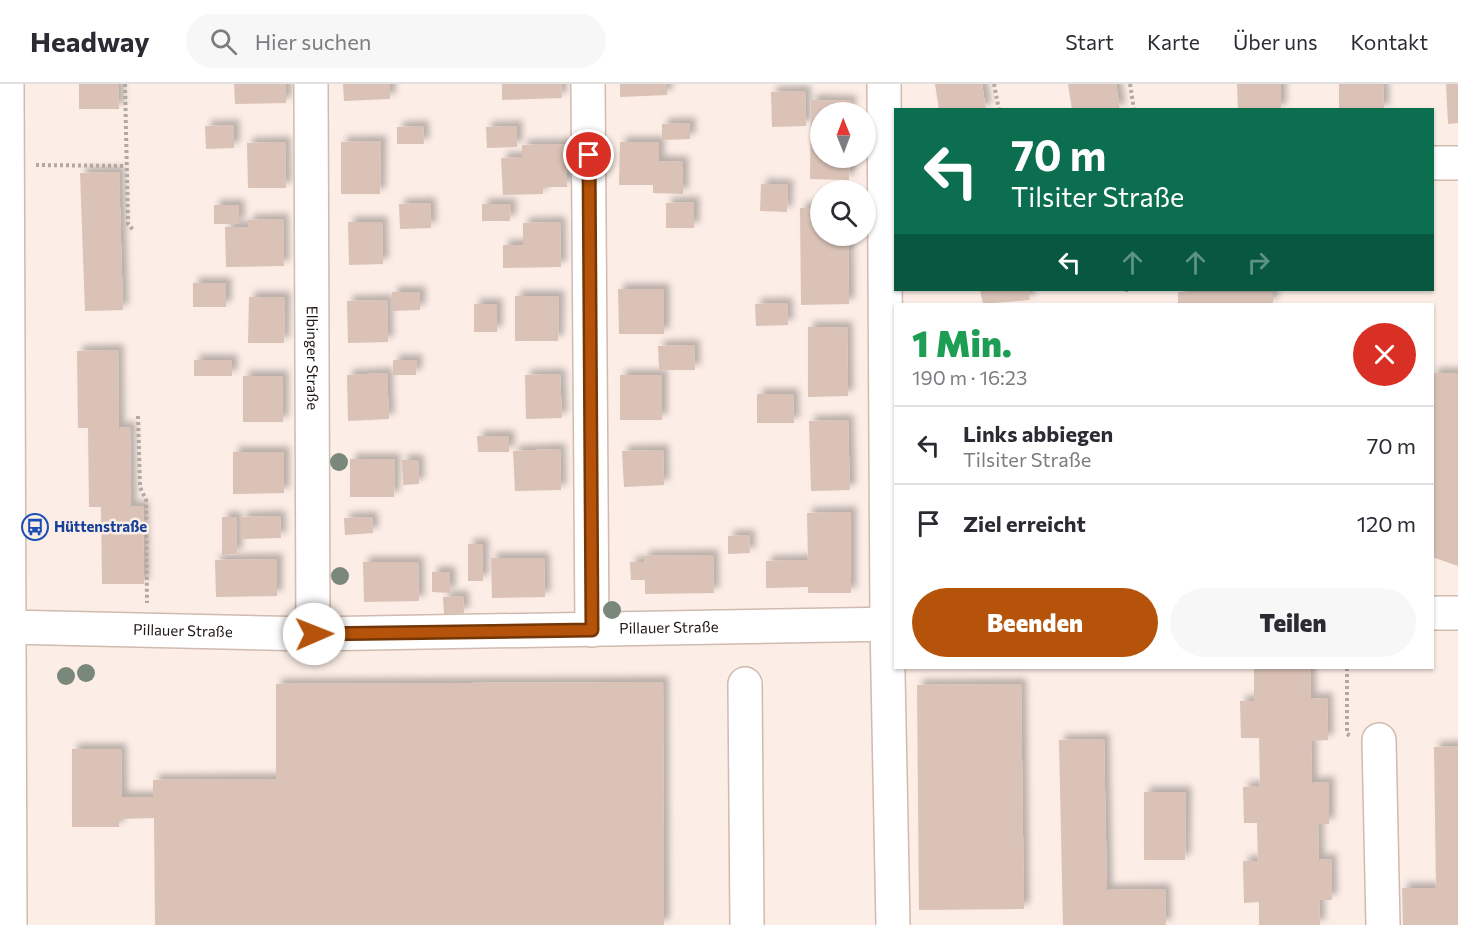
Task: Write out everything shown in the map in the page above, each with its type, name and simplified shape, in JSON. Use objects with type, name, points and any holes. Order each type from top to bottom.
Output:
[{"type":"street","points":[[8,84],[10,925]]},
{"type":"street","name":"Elbinger Straße","points":[[311,84],[314,634]]},
{"type":"street","points":[[588,84],[592,630]]},
{"type":"street","points":[[884,84],[893,925]]},
{"type":"street","points":[[1434,163],[1458,163]]},
{"type":"street","points":[[1434,613],[1458,613]]},
{"type":"street","name":"Pillauer Straße","points":[[9,627],[314,634],[891,624]]},
{"type":"street","points":[[745,684],[747,925]]},
{"type":"street","points":[[1379,744],[1383,925]]},
{"type":"path","points":[[125,84],[128,224],[134,231]]},
{"type":"path","points":[[994,84],[999,108]]},
{"type":"path","points":[[1130,84],[1134,108]]},
{"type":"path","points":[[8,165],[126,166]]},
{"type":"path","points":[[138,416],[140,487],[146,500],[147,630]]},
{"type":"path","points":[[1347,669],[1347,734],[1379,744]]},
{"type":"building","points":[[79,84],[118,84],[119,109],[79,109]]},
{"type":"building","points":[[234,84],[286,84],[286,103],[235,104]]},
{"type":"building","points":[[343,84],[390,84],[390,99],[344,101]]},
{"type":"building","points":[[502,84],[561,84],[562,98],[502,100]]},
{"type":"building","points":[[620,84],[667,84],[667,95],[620,97]]},
{"type":"building","points":[[935,84],[982,84],[986,108],[939,108]]},
{"type":"building","points":[[1068,84],[1116,84],[1120,108],[1072,108]]},
{"type":"building","points":[[1237,84],[1281,84],[1281,108],[1238,108]]},
{"type":"building","points":[[1339,84],[1383,84],[1384,108],[1339,108]]},
{"type":"building","points":[[1446,84],[1458,84],[1458,123],[1448,124]]},
{"type":"building","points":[[805,91],[806,126],[772,127],[771,92]]},
{"type":"building","points":[[811,100],[851,101],[851,102],[811,102]]},
{"type":"building","points":[[690,123],[690,139],[662,140],[662,124]]},
{"type":"building","points":[[234,125],[234,148],[206,149],[205,126]]},
{"type":"building","points":[[423,126],[424,144],[397,144],[397,127]]},
{"type":"building","points":[[517,126],[517,147],[487,148],[486,127]]},
{"type":"building","points":[[381,141],[380,194],[341,194],[341,142]]},
{"type":"building","points":[[285,142],[286,188],[248,188],[247,143]]},
{"type":"building","points":[[620,142],[659,142],[659,161],[683,162],[683,194],[653,193],[653,185],[619,185]]},
{"type":"building","points":[[565,144],[567,187],[543,187],[543,194],[503,195],[501,158],[522,157],[522,145]]},
{"type":"building","points":[[810,168],[850,168],[849,180],[810,179]]},
{"type":"building","points":[[119,172],[123,310],[85,311],[80,173]]},
{"type":"building","points":[[761,184],[788,185],[787,212],[760,211]]},
{"type":"building","points":[[694,202],[694,228],[666,228],[666,203]]},
{"type":"building","points":[[430,203],[431,228],[400,229],[399,204]]},
{"type":"building","points":[[482,204],[511,204],[510,221],[482,221]]},
{"type":"building","points":[[214,205],[239,205],[239,224],[214,224]]},
{"type":"building","points":[[800,208],[810,208],[810,246],[848,246],[849,304],[801,305]]},
{"type":"building","points":[[283,219],[284,266],[226,267],[225,227],[248,227],[248,220]]},
{"type":"building","points":[[348,222],[382,222],[383,264],[349,265]]},
{"type":"building","points":[[560,222],[561,267],[503,268],[503,245],[523,245],[523,223]]},
{"type":"building","points":[[193,283],[226,283],[226,307],[193,307]]},
{"type":"building","points":[[618,289],[664,289],[664,334],[619,334]]},
{"type":"building","points":[[980,291],[1028,291],[1030,300],[995,303],[983,303]]},
{"type":"building","points":[[392,292],[420,292],[420,310],[392,311]]},
{"type":"building","points":[[1178,292],[1273,292],[1273,303],[1178,303]]},
{"type":"building","points":[[515,296],[559,296],[558,341],[515,341]]},
{"type":"building","points":[[249,297],[285,297],[284,343],[248,343]]},
{"type":"building","points":[[387,300],[388,342],[348,343],[347,301]]},
{"type":"building","points":[[787,303],[788,325],[756,326],[755,304]]},
{"type":"building","points":[[474,304],[497,304],[497,332],[474,332]]},
{"type":"building","points":[[808,327],[847,327],[848,396],[808,397]]},
{"type":"building","points":[[694,345],[695,370],[659,370],[658,346]]},
{"type":"building","points":[[118,350],[119,428],[130,427],[131,507],[143,506],[144,584],[102,584],[101,507],[89,507],[88,428],[78,428],[77,351]]},
{"type":"building","points":[[194,360],[232,360],[232,376],[194,376]]},
{"type":"building","points":[[393,360],[417,360],[416,375],[393,375]]},
{"type":"building","points":[[387,373],[389,419],[348,421],[347,375]]},
{"type":"building","points":[[1434,373],[1458,373],[1458,566],[1434,558]]},
{"type":"building","points":[[560,374],[562,418],[526,419],[525,375]]},
{"type":"building","points":[[620,375],[662,375],[662,420],[620,420]]},
{"type":"building","points":[[243,376],[283,376],[283,422],[243,422]]},
{"type":"building","points":[[757,394],[793,394],[794,423],[757,423]]},
{"type":"building","points":[[848,420],[850,490],[811,491],[809,421]]},
{"type":"building","points":[[477,436],[509,436],[509,452],[478,452]]},
{"type":"building","points":[[560,449],[561,490],[515,491],[513,451]]},
{"type":"building","points":[[663,450],[664,485],[624,487],[622,451]]},
{"type":"building","points":[[233,452],[284,452],[284,493],[233,494]]},
{"type":"building","points":[[350,459],[395,459],[394,497],[350,497]]},
{"type":"building","points":[[402,460],[418,460],[419,484],[403,485]]},
{"type":"building","points":[[851,512],[851,593],[808,593],[808,587],[766,588],[766,561],[808,560],[807,513]]},
{"type":"building","points":[[280,516],[281,538],[241,539],[241,517]]},
{"type":"building","points":[[222,517],[236,517],[237,554],[222,555]]},
{"type":"building","points":[[372,517],[373,533],[345,535],[344,518]]},
{"type":"building","points":[[749,535],[750,553],[728,554],[728,536]]},
{"type":"building","points":[[468,544],[483,544],[483,581],[468,581]]},
{"type":"building","points":[[713,555],[714,593],[645,594],[645,580],[631,580],[630,562],[644,562],[644,556]]},
{"type":"building","points":[[491,558],[544,558],[545,597],[492,598]]},
{"type":"building","points":[[277,559],[277,596],[216,597],[215,560]]},
{"type":"building","points":[[363,562],[418,562],[419,601],[364,602]]},
{"type":"building","points":[[432,572],[450,572],[450,593],[432,592]]},
{"type":"building","points":[[463,596],[464,613],[444,614],[443,597]]},
{"type":"building","points":[[1254,669],[1310,669],[1311,699],[1327,698],[1328,740],[1311,741],[1312,783],[1329,782],[1329,824],[1318,824],[1319,860],[1331,859],[1332,900],[1319,900],[1320,925],[1259,925],[1259,902],[1244,903],[1243,861],[1258,861],[1257,823],[1244,823],[1243,787],[1260,786],[1259,738],[1241,738],[1240,701],[1254,701]]},
{"type":"building","points":[[663,682],[664,925],[155,925],[154,818],[119,819],[119,827],[72,827],[72,749],[121,749],[122,797],[153,797],[153,780],[276,779],[276,684]]},
{"type":"building","points":[[1021,684],[1024,909],[919,910],[917,685]]},
{"type":"building","points":[[1104,739],[1107,890],[1165,889],[1166,925],[1063,925],[1059,740]]},
{"type":"building","points":[[1458,746],[1458,925],[1403,925],[1402,888],[1436,888],[1434,747]]},
{"type":"building","points":[[1144,792],[1186,792],[1185,860],[1144,860]]},
{"type":"place","name":"Hüttenstraße","points":[[35,527]]},
{"type":"route","points":[[314,634],[592,630],[589,155]]}]
